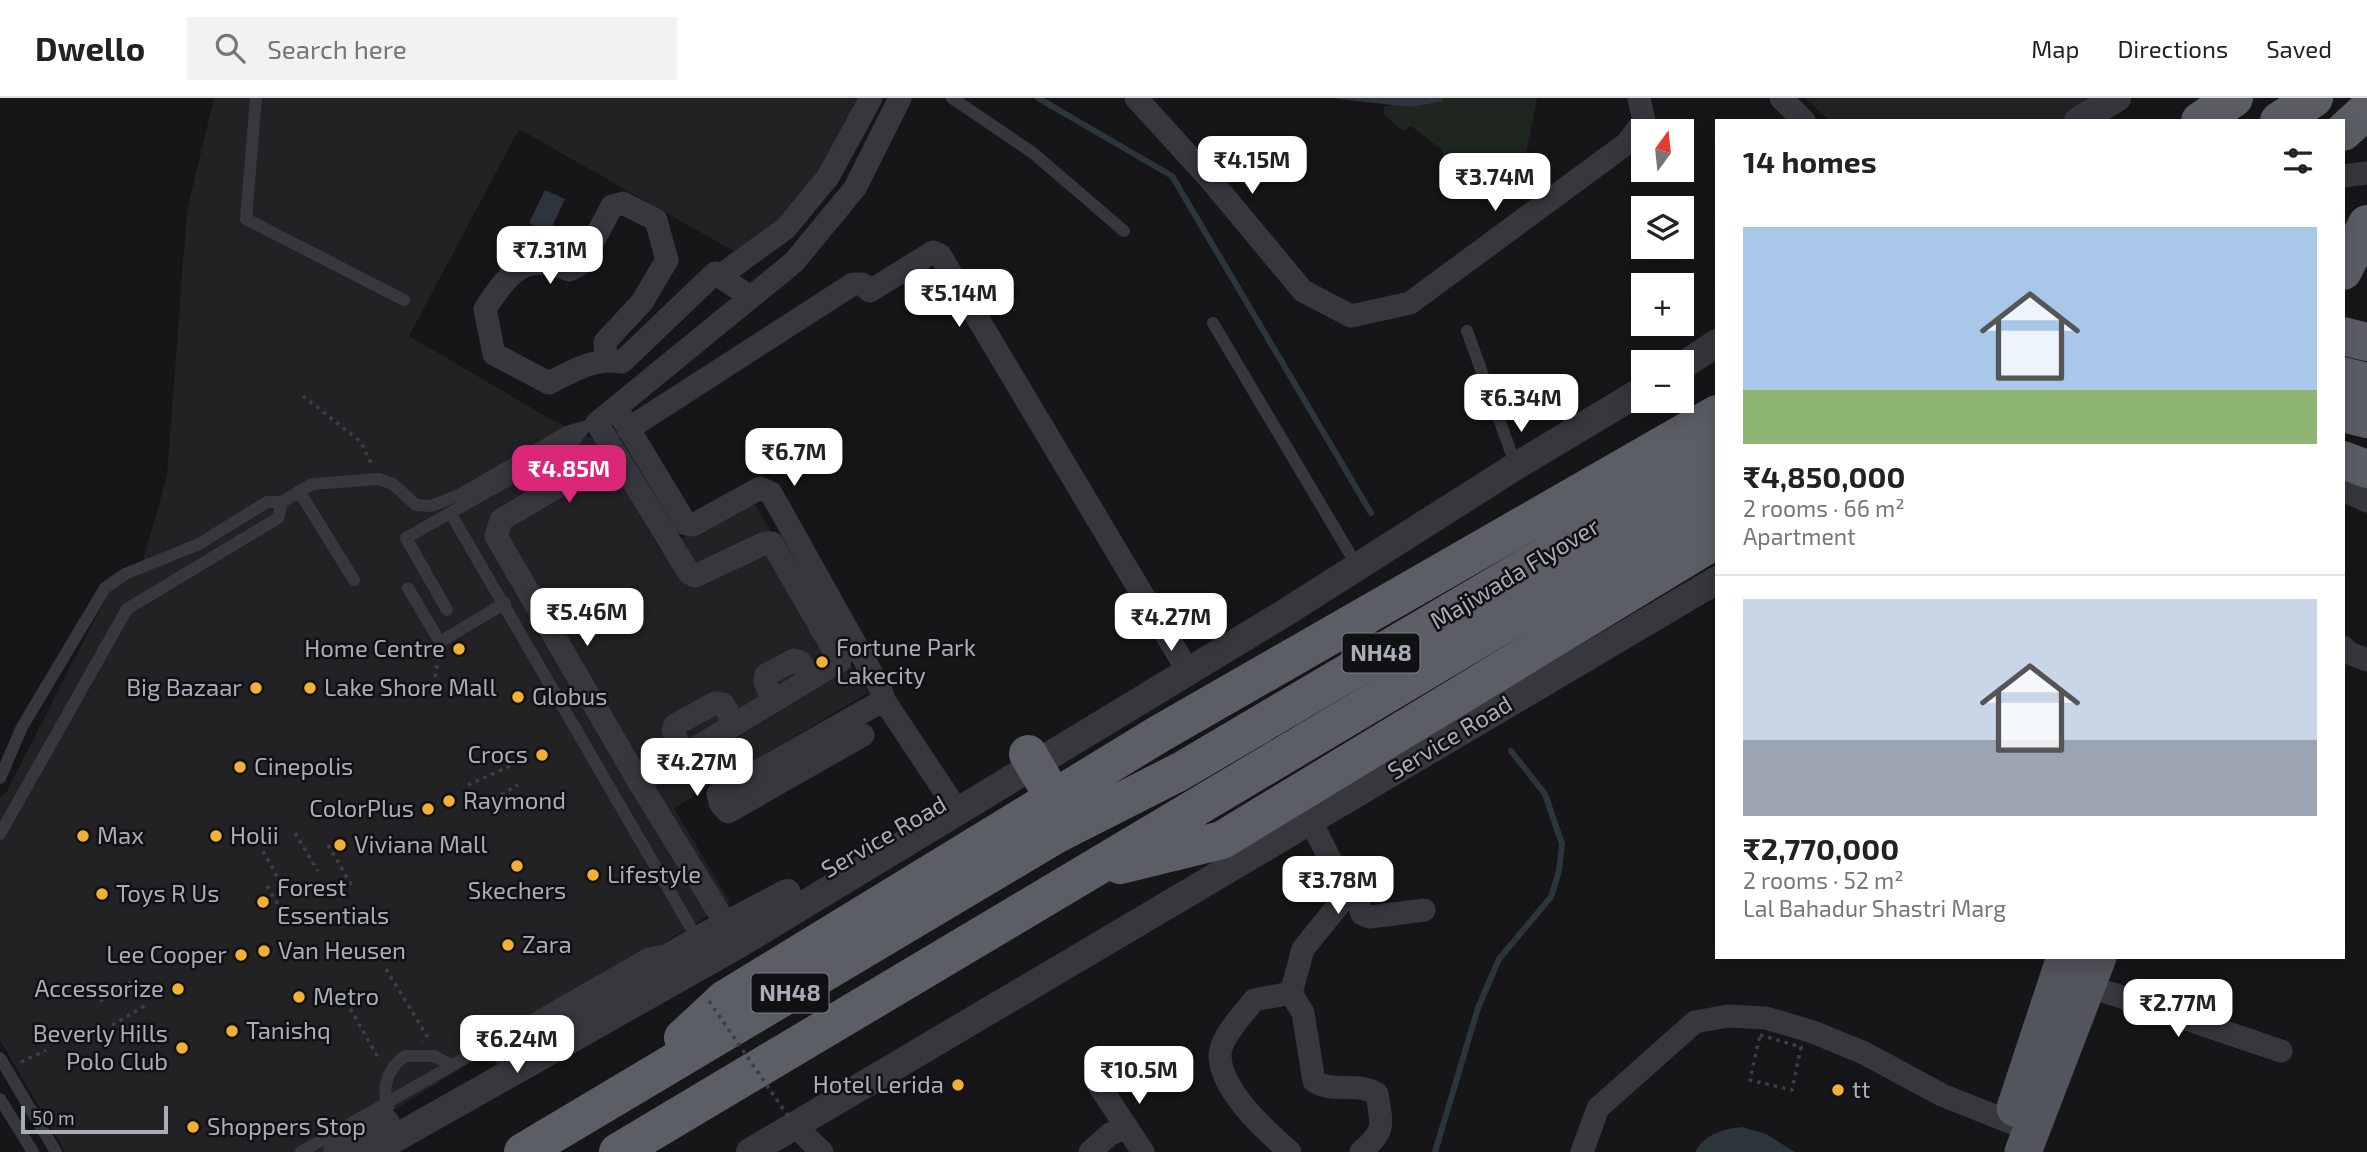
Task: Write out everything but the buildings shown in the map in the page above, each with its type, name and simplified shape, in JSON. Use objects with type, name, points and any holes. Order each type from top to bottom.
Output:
[{"type":"highway","points":[[2203,119],[2234,98]]},
{"type":"highway","points":[[2264,98],[2268,119]]},
{"type":"highway","points":[[2281,119],[2314,98],[2320,119]]},
{"type":"highway","points":[[2345,130],[2367,110]]},
{"type":"highway","points":[[2345,269],[2367,224]]},
{"type":"highway","points":[[2345,274],[2367,284]]},
{"type":"highway","points":[[2345,337],[2367,342]]},
{"type":"highway","points":[[2345,376],[2367,382]]},
{"type":"highway","points":[[2345,414],[2367,419]]},
{"type":"highway","points":[[1023,764],[1050,813],[1159,734],[1715,415]]},
{"type":"highway","points":[[2345,461],[2367,469]]},
{"type":"highway","name":"Majiwada Flyover","points":[[1050,813],[1181,771],[1711,472]]},
{"type":"highway","name":"Majiwada Flyover","points":[[1083,875],[1711,472]]},
{"type":"highway","points":[[1083,875],[1222,840],[1715,540]]},
{"type":"highway","name":"NH48","points":[[523,1152],[631,1087],[1050,813]]},
{"type":"highway","name":"NH48","points":[[618,1152],[1083,875]]},
{"type":"main road","points":[[2016,1140],[2064,959]]},
{"type":"main road","points":[[2016,1140],[2094,972]]},
{"type":"street","points":[[606,359],[605,342],[642,302],[667,260],[656,220],[623,203],[612,206],[581,264],[569,270],[552,263],[527,266],[509,273],[485,309],[494,354],[549,383],[581,366],[606,359],[622,362],[713,272],[786,228],[828,177],[871,98]]},
{"type":"street","points":[[639,782],[840,661],[772,544],[765,543],[695,576],[689,573],[614,453],[590,426],[794,262],[855,188],[900,98]]},
{"type":"street","points":[[1136,98],[1209,178],[1303,291],[1351,316],[1410,303],[1626,144],[1644,121],[1639,98]]},
{"type":"street","points":[[1782,98],[1802,119]]},
{"type":"street","points":[[2081,119],[2117,98]]},
{"type":"street","points":[[2345,176],[2367,173]]},
{"type":"street","points":[[628,429],[853,284],[862,284],[870,291],[933,252],[940,255],[1185,665]]},
{"type":"street","points":[[713,272],[750,297]]},
{"type":"street","points":[[1694,358],[1715,344]]},
{"type":"street","name":"Service Road","points":[[370,1152],[1185,665],[1397,544],[1426,522],[1631,397]]},
{"type":"street","points":[[616,407],[686,524],[693,525],[760,488],[771,493],[880,688],[884,701],[954,805]]},
{"type":"street","points":[[614,453],[501,520],[496,536],[639,782],[733,935]]},
{"type":"street","points":[[2345,491],[2367,501]]},
{"type":"street","name":"Service Road","points":[[1185,665],[1350,554],[1401,523],[1426,522]]},
{"type":"street","name":"Service Road","points":[[750,1152],[791,1121],[1316,817],[1715,581]]},
{"type":"street","points":[[2345,648],[2359,659],[2367,660]]},
{"type":"street","points":[[863,735],[728,812],[720,803],[718,794],[884,701]]},
{"type":"street","points":[[1316,817],[1343,857],[1362,914],[1370,917],[1424,910]]},
{"type":"street","points":[[1316,817],[1344,888],[1341,902],[1303,949],[1291,993],[1303,1013],[1314,1081],[1322,1087],[1370,1090],[1377,1094],[1382,1128],[1378,1137],[1361,1152]]},
{"type":"street","name":"Service Road","points":[[339,1144],[389,1111],[687,946],[733,935]]},
{"type":"street","points":[[2094,972],[2281,1051]]},
{"type":"street","points":[[1290,1152],[1248,1113],[1227,1076],[1220,1055],[1229,1032],[1254,1000],[1291,993]]},
{"type":"street","points":[[1582,1152],[1598,1108],[1695,1022],[1728,1016],[1766,1018],[1813,1032],[1864,1054],[1942,1095],[2016,1140]]},
{"type":"street","points":[[1098,1084],[1143,1152]]},
{"type":"street","points":[[791,1121],[822,1152]]},
{"type":"street","points":[[1090,1152],[1110,1134],[1126,1127]]},
{"type":"lane","points":[[256,98],[246,219],[404,300]]},
{"type":"lane","points":[[952,98],[1033,153],[1125,231]]},
{"type":"lane","points":[[1213,323],[1350,554]]},
{"type":"lane","points":[[1467,331],[1516,466]]},
{"type":"lane","points":[[447,610],[406,538],[451,514],[464,499],[568,432],[590,426]]},
{"type":"lane","points":[[0,778],[22,727],[105,588],[125,574],[199,544],[267,502],[282,502],[312,484],[379,479],[393,484],[416,505],[431,506],[464,499]]},
{"type":"lane","points":[[299,491],[354,580]]},
{"type":"lane","points":[[0,834],[127,609],[278,518],[282,502]]},
{"type":"lane","points":[[451,514],[505,603],[687,946],[647,954],[452,1065],[389,1111],[384,1089],[388,1076],[405,1056],[434,1056],[452,1065]]},
{"type":"lane","points":[[153,564],[165,584]]},
{"type":"lane","points":[[408,588],[440,642],[505,603]]},
{"type":"lane","points":[[3,1064],[56,1152]]},
{"type":"lane","points":[[0,1099],[33,1152]]},
{"type":"lane","points":[[301,1152],[339,1144]]},
{"type":"path","points":[[303,396],[360,442],[379,479]]},
{"type":"path","points":[[468,785],[510,766]]},
{"type":"path","points":[[479,806],[518,785],[479,806]]},
{"type":"path","points":[[295,833],[317,871]]},
{"type":"path","points":[[328,845],[352,886]]},
{"type":"path","points":[[263,851],[268,861],[285,891],[272,872],[263,851]]},
{"type":"path","points":[[267,886],[289,923]]},
{"type":"path","points":[[342,994],[381,1062],[405,1056],[427,1036],[386,970]]},
{"type":"path","points":[[100,1001],[131,982]]},
{"type":"path","points":[[709,1001],[791,1121]]},
{"type":"path","points":[[112,1025],[148,1004]]},
{"type":"path","points":[[1760,1035],[1801,1047],[1792,1090],[1750,1080],[1760,1035]]},
{"type":"path","points":[[3,1064],[46,1049]]},
{"type":"shaded area","name":"Lake Shore Mall","points":[[214,98],[879,98],[838,181],[744,257],[519,129],[409,336],[552,420],[594,439],[661,551],[751,498],[868,693],[674,808],[730,902],[326,1152],[65,1152],[0,1040],[0,797],[7,791],[113,584],[140,571],[167,476],[187,211]]},
{"type":"shaded area","points":[[1331,98],[1441,98],[1444,101],[1410,107]]},
{"type":"shaded area","points":[[1441,98],[1537,98],[1526,154],[1510,173],[1484,190],[1461,189],[1441,149],[1411,126],[1403,131],[1384,115],[1384,106],[1443,100]]},
{"type":"shaded area","points":[[1805,98],[2098,98],[2062,119],[1828,119]]},
{"type":"shaded area","points":[[545,190],[565,199],[549,233],[529,223]]},
{"type":"shaded area","points":[[1742,1127],[1766,1134],[1795,1152],[1695,1152],[1704,1141],[1715,1134]]},
{"type":"waterway","points":[[1038,98],[1172,176],[1371,513]]},
{"type":"waterway","points":[[1435,1152],[1478,1008],[1499,959],[1551,897],[1559,871],[1562,844],[1545,794],[1511,751]]},
{"type":"place","name":"Home Centre","points":[[459,649]]},
{"type":"place","name":"Fortune Park Lakecity","points":[[822,662]]},
{"type":"place","name":"Big Bazaar","points":[[256,688]]},
{"type":"place","name":"Lake Shore Mall","points":[[310,688]]},
{"type":"place","name":"Globus","points":[[518,697]]},
{"type":"place","name":"Crocs","points":[[542,755]]},
{"type":"place","name":"Cinepolis","points":[[240,767]]},
{"type":"place","name":"Raymond","points":[[449,801]]},
{"type":"place","name":"ColorPlus","points":[[428,809]]},
{"type":"place","name":"Max","points":[[83,836]]},
{"type":"place","name":"Holii","points":[[216,836]]},
{"type":"place","name":"Viviana Mall","points":[[340,845]]},
{"type":"place","name":"Skechers","points":[[517,866]]},
{"type":"place","name":"Lifestyle","points":[[593,875]]},
{"type":"place","name":"Toys R Us","points":[[102,894]]},
{"type":"place","name":"Forest Essentials","points":[[263,902]]},
{"type":"place","name":"Zara","points":[[508,945]]},
{"type":"place","name":"Van Heusen","points":[[264,951]]},
{"type":"place","name":"Lee Cooper","points":[[241,955]]},
{"type":"place","name":"Accessorize","points":[[178,989]]},
{"type":"place","name":"Metro","points":[[299,997]]},
{"type":"place","name":"Tanishq","points":[[232,1031]]},
{"type":"place","name":"Beverly Hills Polo Club","points":[[182,1048]]},
{"type":"place","name":"Hotel Lerida","points":[[958,1085]]},
{"type":"place","name":"tt","points":[[1838,1090]]},
{"type":"place","name":"Shoppers Stop","points":[[193,1127]]}]
